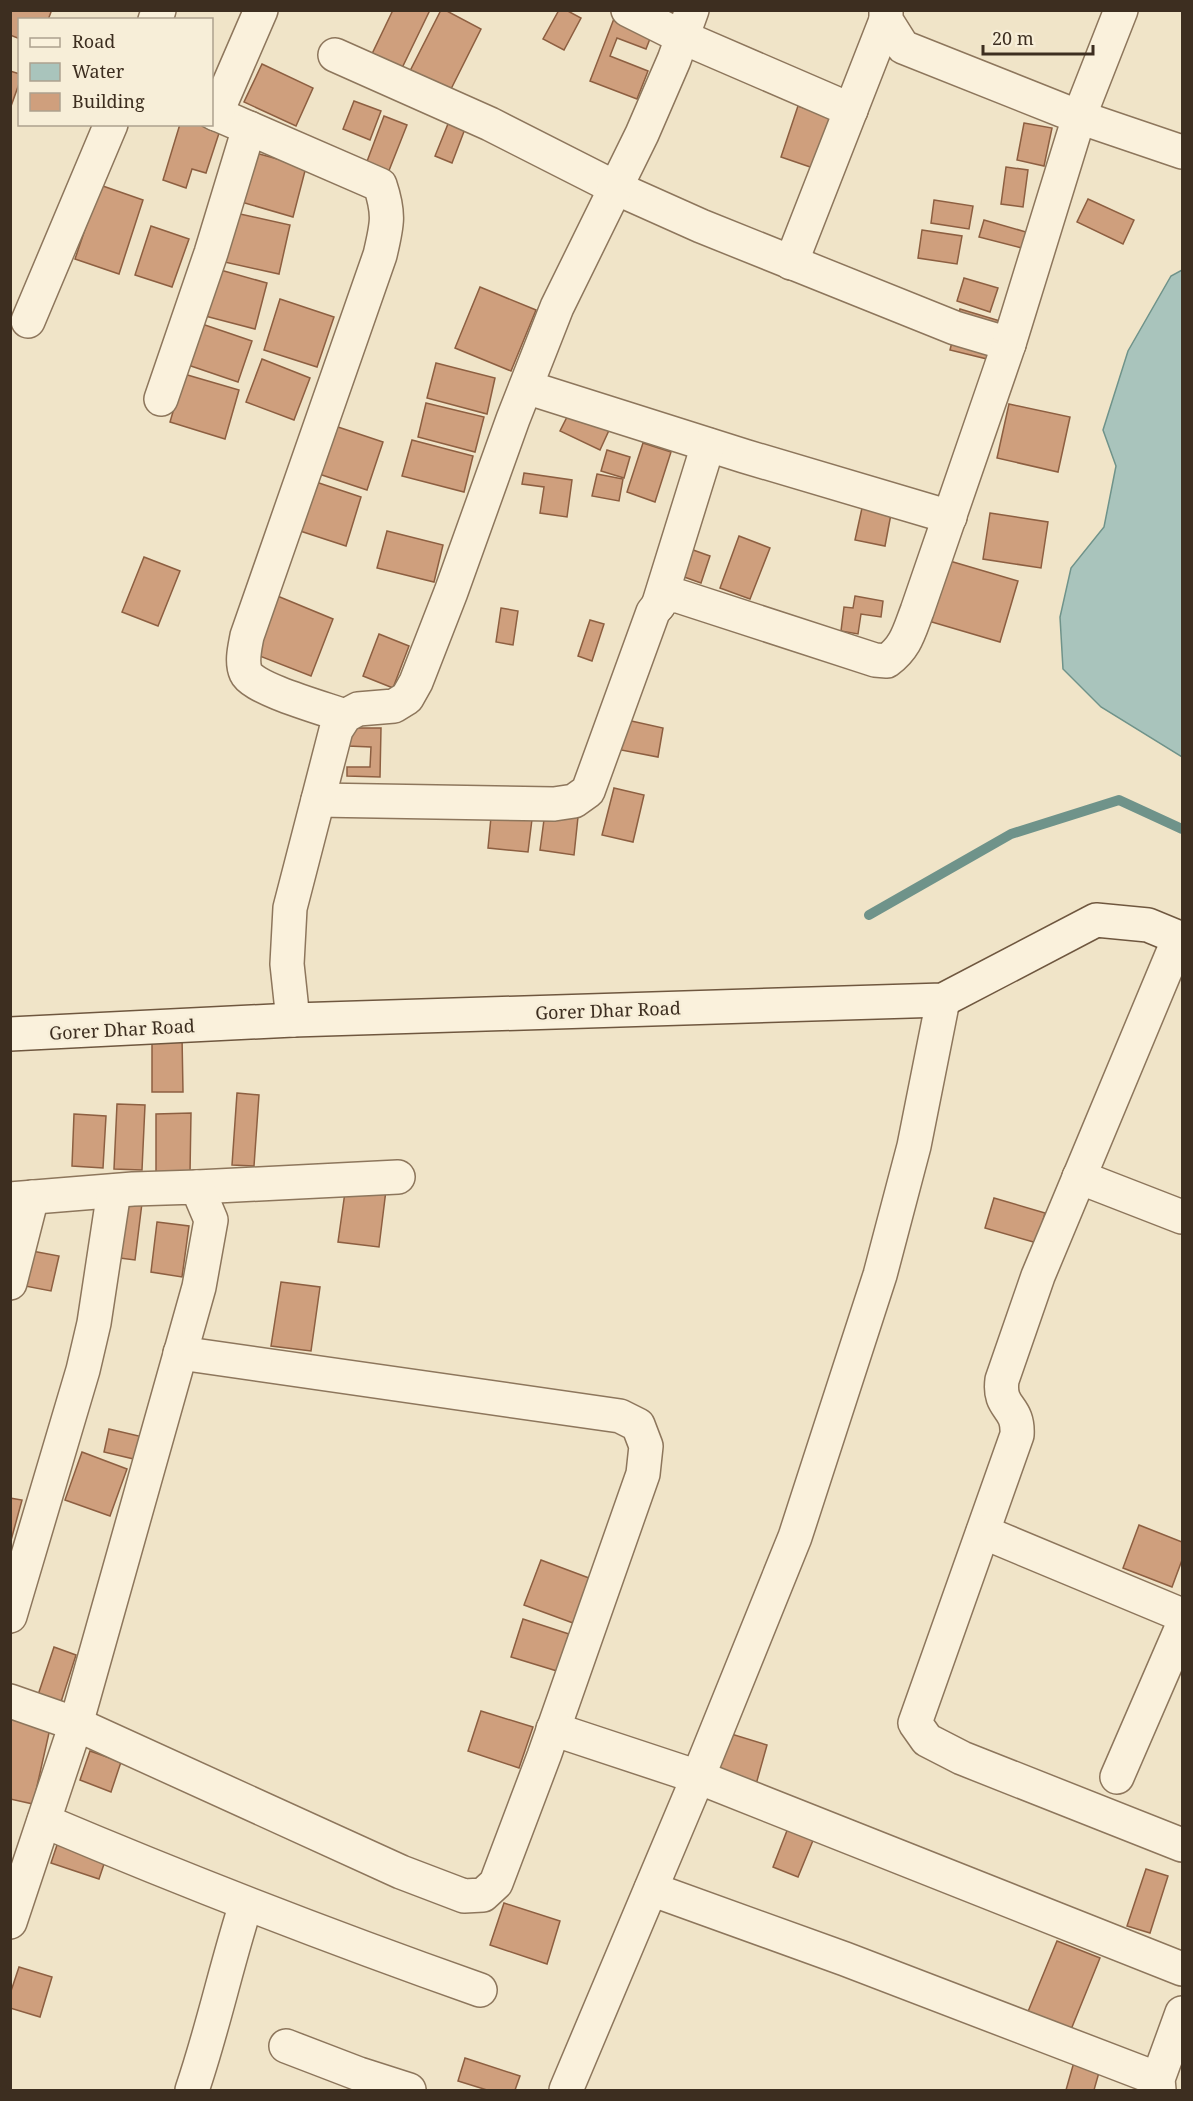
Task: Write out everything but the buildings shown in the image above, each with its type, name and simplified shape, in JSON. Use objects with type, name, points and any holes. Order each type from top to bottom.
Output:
[{"type":"street","points":[[261,10],[214,113],[380,185],[386,205],[387,222],[380,255],[247,636],[243,658],[246,674],[259,686],[345,716]]},
{"type":"street","points":[[628,10],[687,24],[851,110]]},
{"type":"street","points":[[318,800],[554,804],[574,801],[588,791],[653,612],[664,598],[675,595],[874,660],[887,661],[899,652],[907,640],[1009,344],[1079,117],[1121,10]]},
{"type":"street","points":[[886,15],[903,47],[1079,117],[1182,152]]},
{"type":"street","points":[[791,262],[886,15]]},
{"type":"street","points":[[293,1020],[287,964],[290,908],[336,730],[345,716],[358,709],[394,706],[407,698],[416,682],[557,307],[642,134],[687,24]]},
{"type":"street","points":[[335,55],[490,124],[616,188],[701,226],[955,328],[1009,344]]},
{"type":"street","points":[[28,321],[110,126]]},
{"type":"street","points":[[161,399],[211,253],[249,128]]},
{"type":"street","points":[[526,387],[708,445],[950,517]]},
{"type":"street","points":[[658,606],[708,445]]},
{"type":"street","name":"Gorer Dhar Road","points":[[10,1035],[293,1020],[943,1000],[1096,920],[1148,925],[1181,938]]},
{"type":"street","points":[[1181,938],[1038,1276],[1002,1380],[1000,1393],[1004,1403],[1015,1414],[1018,1423],[1017,1435],[915,1723],[927,1740],[962,1758],[1182,1845]]},
{"type":"street","points":[[566,2091],[698,1777],[795,1537],[880,1275],[914,1146],[943,1000]]},
{"type":"street","points":[[1079,1176],[1182,1217]]},
{"type":"street","points":[[10,1283],[21,1198],[114,1191],[398,1177]]},
{"type":"street","points":[[10,1922],[76,1724],[199,1287],[211,1220],[197,1187]]},
{"type":"street","points":[[10,1616],[83,1370],[94,1323],[114,1191]]},
{"type":"street","points":[[10,1701],[76,1724],[401,1872],[464,1896],[483,1895],[496,1883],[643,1474],[646,1446],[638,1425],[620,1416],[180,1353]]},
{"type":"street","points":[[983,1532],[1182,1615]]},
{"type":"street","points":[[1117,1777],[1182,1627]]},
{"type":"street","points":[[553,1729],[698,1777],[1182,1969]]},
{"type":"street","points":[[44,1821],[246,1904],[480,1990]]},
{"type":"street","points":[[651,1888],[845,1959],[1159,2085],[1182,2013]]},
{"type":"street","points":[[192,2091],[208,2043],[229,1958],[246,1904]]},
{"type":"street","points":[[286,2046],[366,2084],[409,2091]]},
{"type":"water","points":[[1182,270],[1182,757],[1101,707],[1063,669],[1060,617],[1071,568],[1104,527],[1116,466],[1103,430],[1128,351],[1171,276]]},
{"type":"waterway","points":[[869,915],[1011,834],[1119,800],[1182,829]]}]
